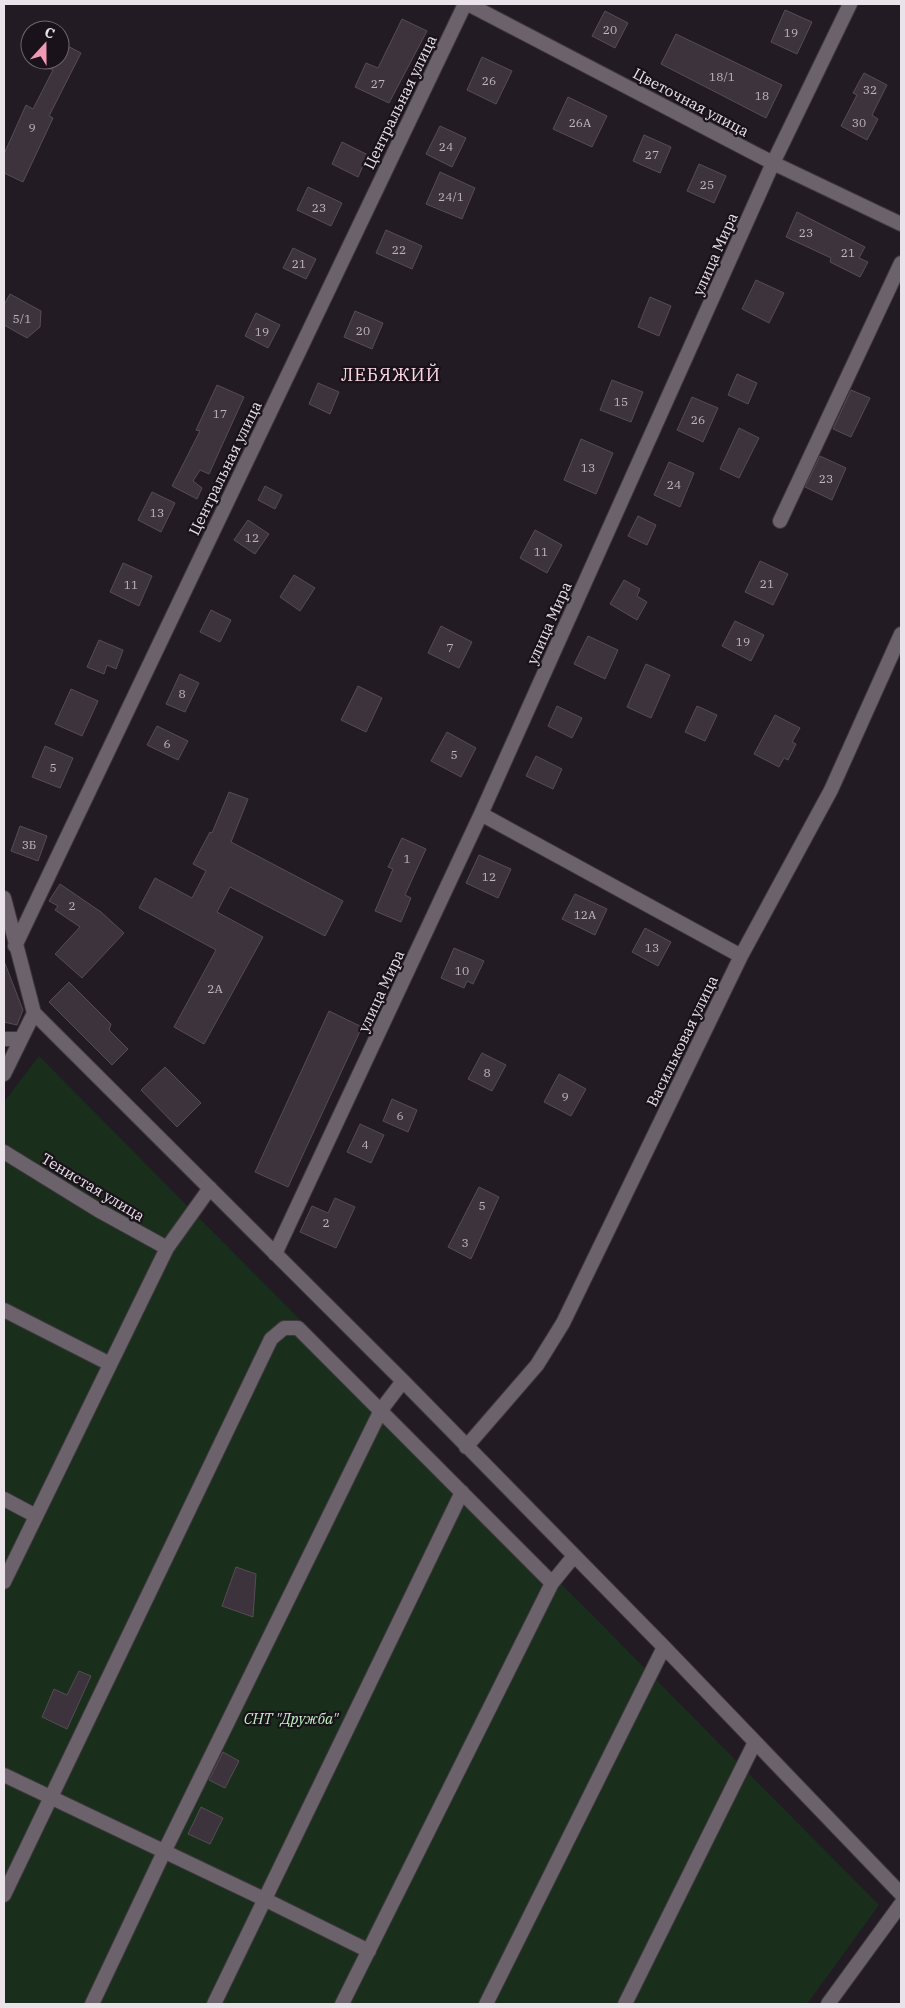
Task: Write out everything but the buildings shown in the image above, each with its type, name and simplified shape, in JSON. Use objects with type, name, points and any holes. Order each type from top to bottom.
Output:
[{"type":"street","name":"Цветочная улица","points":[[467,4],[773,163],[901,224]]},
{"type":"street","name":"Центральная улица","points":[[15,946],[467,4]]},
{"type":"street","name":"улица Мира","points":[[276,1254],[481,814],[773,163],[850,4]]},
{"type":"street","points":[[780,521],[901,263]]},
{"type":"street","name":"Васильковая улица","points":[[466,1446],[537,1365],[564,1323],[741,956],[831,790],[901,634]]},
{"type":"street","points":[[481,814],[741,956]]},
{"type":"street","points":[[4,898],[34,1013],[403,1381],[664,1647],[901,1894]]},
{"type":"street","points":[[4,1074],[34,1013]]},
{"type":"street","points":[[4,1039],[22,1040]]},
{"type":"street","name":"Тенистая улица","points":[[4,1152],[98,1210],[167,1248]]},
{"type":"street","points":[[4,1582],[167,1248],[210,1188]]},
{"type":"street","points":[[4,1310],[110,1364]]},
{"type":"street","points":[[4,1895],[272,1340],[284,1328],[298,1328],[382,1410],[552,1583]]},
{"type":"street","points":[[92,2004],[164,1852],[382,1410],[403,1381]]},
{"type":"street","points":[[214,2004],[462,1492]]},
{"type":"street","points":[[4,1499],[36,1516]]},
{"type":"street","points":[[342,2004],[552,1583],[574,1556]]},
{"type":"street","points":[[486,2004],[664,1647]]},
{"type":"street","points":[[625,2004],[755,1742]]},
{"type":"street","points":[[4,1775],[264,1898],[369,1951]]},
{"type":"street","points":[[828,2004],[901,1904]]},
{"type":"green space","name":"СНТ \"Дружба\"","points":[[39,1056],[879,1905],[807,2004],[4,2004],[4,1102]]},
{"type":"district","name":"ЛЕБЯЖИЙ","points":[[391,374]]}]
